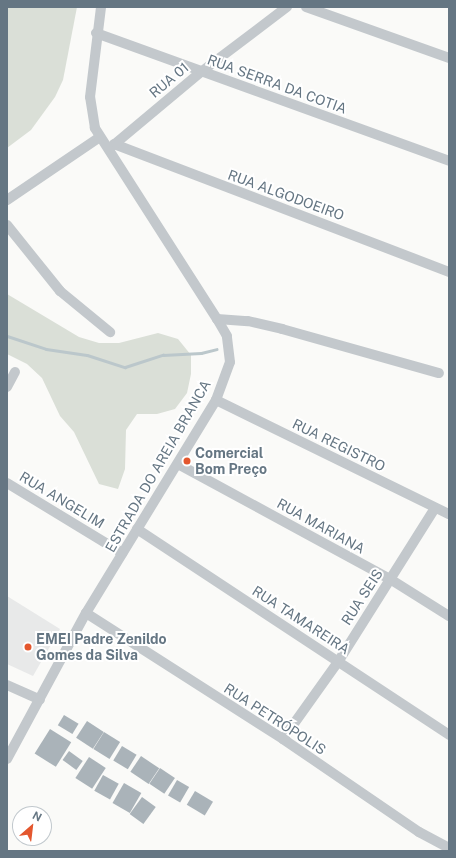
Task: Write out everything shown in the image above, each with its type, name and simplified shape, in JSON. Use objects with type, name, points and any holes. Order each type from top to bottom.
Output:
[{"type":"street","name":"ESTRADA DO AREIA BRANCA","points":[[7,759],[86,613],[216,400],[230,358],[227,336],[111,147],[100,137],[94,123],[90,97],[96,33],[101,7]]},
{"type":"street","points":[[306,7],[449,58]]},
{"type":"street","name":"RUA 01","points":[[111,147],[201,72],[283,8]]},
{"type":"street","name":"RUA SERRA DA COTIA","points":[[96,33],[449,161]]},
{"type":"street","points":[[7,200],[100,137]]},
{"type":"street","name":"RUA ALGODOEIRO","points":[[111,147],[449,272]]},
{"type":"street","points":[[7,225],[60,291],[110,332]]},
{"type":"street","points":[[217,319],[248,321],[282,329],[439,373]]},
{"type":"street","points":[[7,387],[15,372]]},
{"type":"street","name":"RUA REGISTRO","points":[[216,400],[449,514]]},
{"type":"street","name":"RUA MARIANA","points":[[178,464],[390,580],[449,616]]},
{"type":"street","name":"RUA ANGELIM","points":[[7,483],[122,553]]},
{"type":"street","name":"RUA SEIS","points":[[283,739],[338,662],[435,508]]},
{"type":"street","name":"RUA TAMAREIRA","points":[[137,529],[449,735]]},
{"type":"street","name":"RUA PETRÓPOLIS","points":[[86,613],[283,739],[419,832],[449,848]]},
{"type":"street","points":[[7,685],[40,700]]},
{"type":"shaded area","points":[[7,7],[77,7],[63,80],[55,97],[31,130],[7,148]]},
{"type":"shaded area","points":[[7,294],[79,337],[99,343],[119,343],[158,333],[178,339],[191,355],[191,374],[187,393],[175,409],[157,414],[137,414],[126,430],[125,469],[118,489],[99,484],[74,432],[60,416],[42,378],[27,364],[7,354]]},
{"type":"shaded area","name":"EMEI Padre Zenildo Gomes da Silva","points":[[7,596],[60,629],[33,676],[7,664]]},
{"type":"building","points":[[64,715],[79,724],[72,734],[58,725]]},
{"type":"building","points":[[87,721],[104,732],[93,749],[76,738]]},
{"type":"building","points":[[50,729],[71,742],[56,767],[35,754]]},
{"type":"building","points":[[104,732],[120,742],[110,759],[93,749]]},
{"type":"building","points":[[122,746],[137,755],[128,769],[113,761]]},
{"type":"building","points":[[69,751],[83,761],[76,770],[63,760]]},
{"type":"building","points":[[141,756],[159,768],[149,784],[130,772]]},
{"type":"building","points":[[89,757],[106,768],[92,789],[75,778]]},
{"type":"building","points":[[160,768],[175,778],[164,794],[149,784]]},
{"type":"building","points":[[103,775],[119,784],[110,799],[94,791]]},
{"type":"building","points":[[177,780],[189,787],[180,803],[168,796]]},
{"type":"building","points":[[124,783],[141,793],[130,813],[112,803]]},
{"type":"building","points":[[195,791],[213,802],[205,816],[187,805]]},
{"type":"building","points":[[142,797],[156,807],[143,824],[130,814]]},
{"type":"waterway","points":[[7,336],[46,349],[87,355],[125,367],[163,355],[201,353],[217,349]]},
{"type":"place","name":"Comercial Bom Preço","points":[[187,461]]},
{"type":"place","name":"EMEI Padre Zenildo Gomes da Silva","points":[[28,647]]}]
